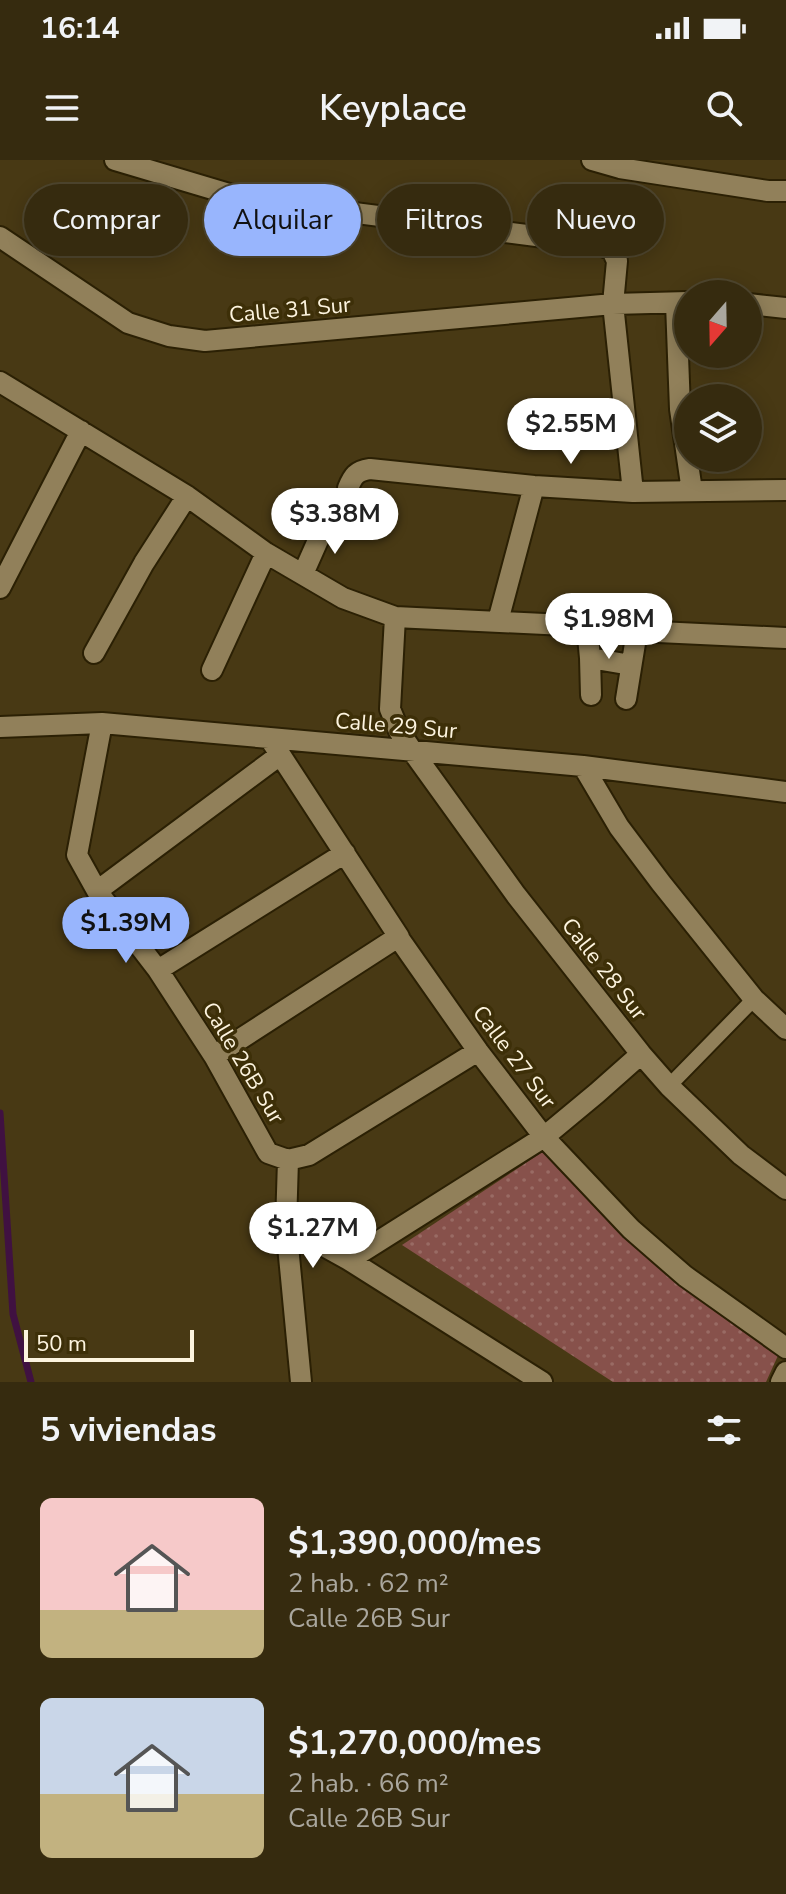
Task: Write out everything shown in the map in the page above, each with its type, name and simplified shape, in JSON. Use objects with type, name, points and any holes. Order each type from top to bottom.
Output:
[{"type":"street","points":[[115,160],[246,199],[584,242],[612,250],[617,261],[613,304],[633,492]]},
{"type":"street","points":[[592,160],[620,168],[768,191],[786,191]]},
{"type":"street","name":"Calle 31 Sur","points":[[0,237],[128,323],[169,336],[205,341],[613,304],[674,302]]},
{"type":"street","points":[[762,305],[786,308]]},
{"type":"street","points":[[681,368],[680,409],[692,491]]},
{"type":"street","points":[[0,382],[187,496],[266,553],[343,598],[395,617],[786,638]]},
{"type":"street","points":[[0,588],[81,431]]},
{"type":"street","points":[[348,488],[354,475],[370,469],[534,486],[633,492],[786,490]]},
{"type":"street","points":[[498,621],[534,486]]},
{"type":"street","points":[[94,653],[144,563],[187,496]]},
{"type":"street","points":[[303,574],[327,520]]},
{"type":"street","points":[[212,670],[266,553]]},
{"type":"street","name":"Calle 28 Sur","points":[[395,617],[390,709],[399,731],[413,752],[516,895],[641,1054],[669,1086],[741,1155],[786,1189]]},
{"type":"street","points":[[587,626],[591,695]]},
{"type":"street","points":[[626,699],[637,631]]},
{"type":"street","points":[[590,658],[631,665]]},
{"type":"street","name":"Calle 29 Sur","points":[[0,727],[102,723],[275,747],[413,752],[583,766],[786,792]]},
{"type":"street","name":"Calle 26B Sur","points":[[102,723],[77,855],[97,891],[158,970],[214,1056],[268,1153],[288,1160]]},
{"type":"street","points":[[97,891],[275,747]]},
{"type":"street","name":"Calle 27 Sur","points":[[275,747],[398,937],[478,1051],[544,1137],[631,1229],[685,1276],[786,1348]]},
{"type":"street","points":[[583,766],[619,827],[652,872],[754,999],[786,1029]]},
{"type":"street","points":[[158,970],[345,853]]},
{"type":"street","points":[[214,1056],[398,937]]},
{"type":"street","points":[[669,1086],[754,999]]},
{"type":"street","points":[[322,1382],[301,1375],[286,1225],[288,1160],[309,1155],[478,1051]]},
{"type":"street","points":[[349,1260],[544,1137],[641,1054]]},
{"type":"street","points":[[286,1225],[349,1260],[542,1382]]},
{"type":"street","points":[[781,1382],[786,1372]]},
{"type":"shaded area","points":[[547,1149],[781,1349],[766,1382],[613,1382],[402,1245]]},
{"type":"waterway","points":[[0,1113],[13,1314],[31,1382]]}]
